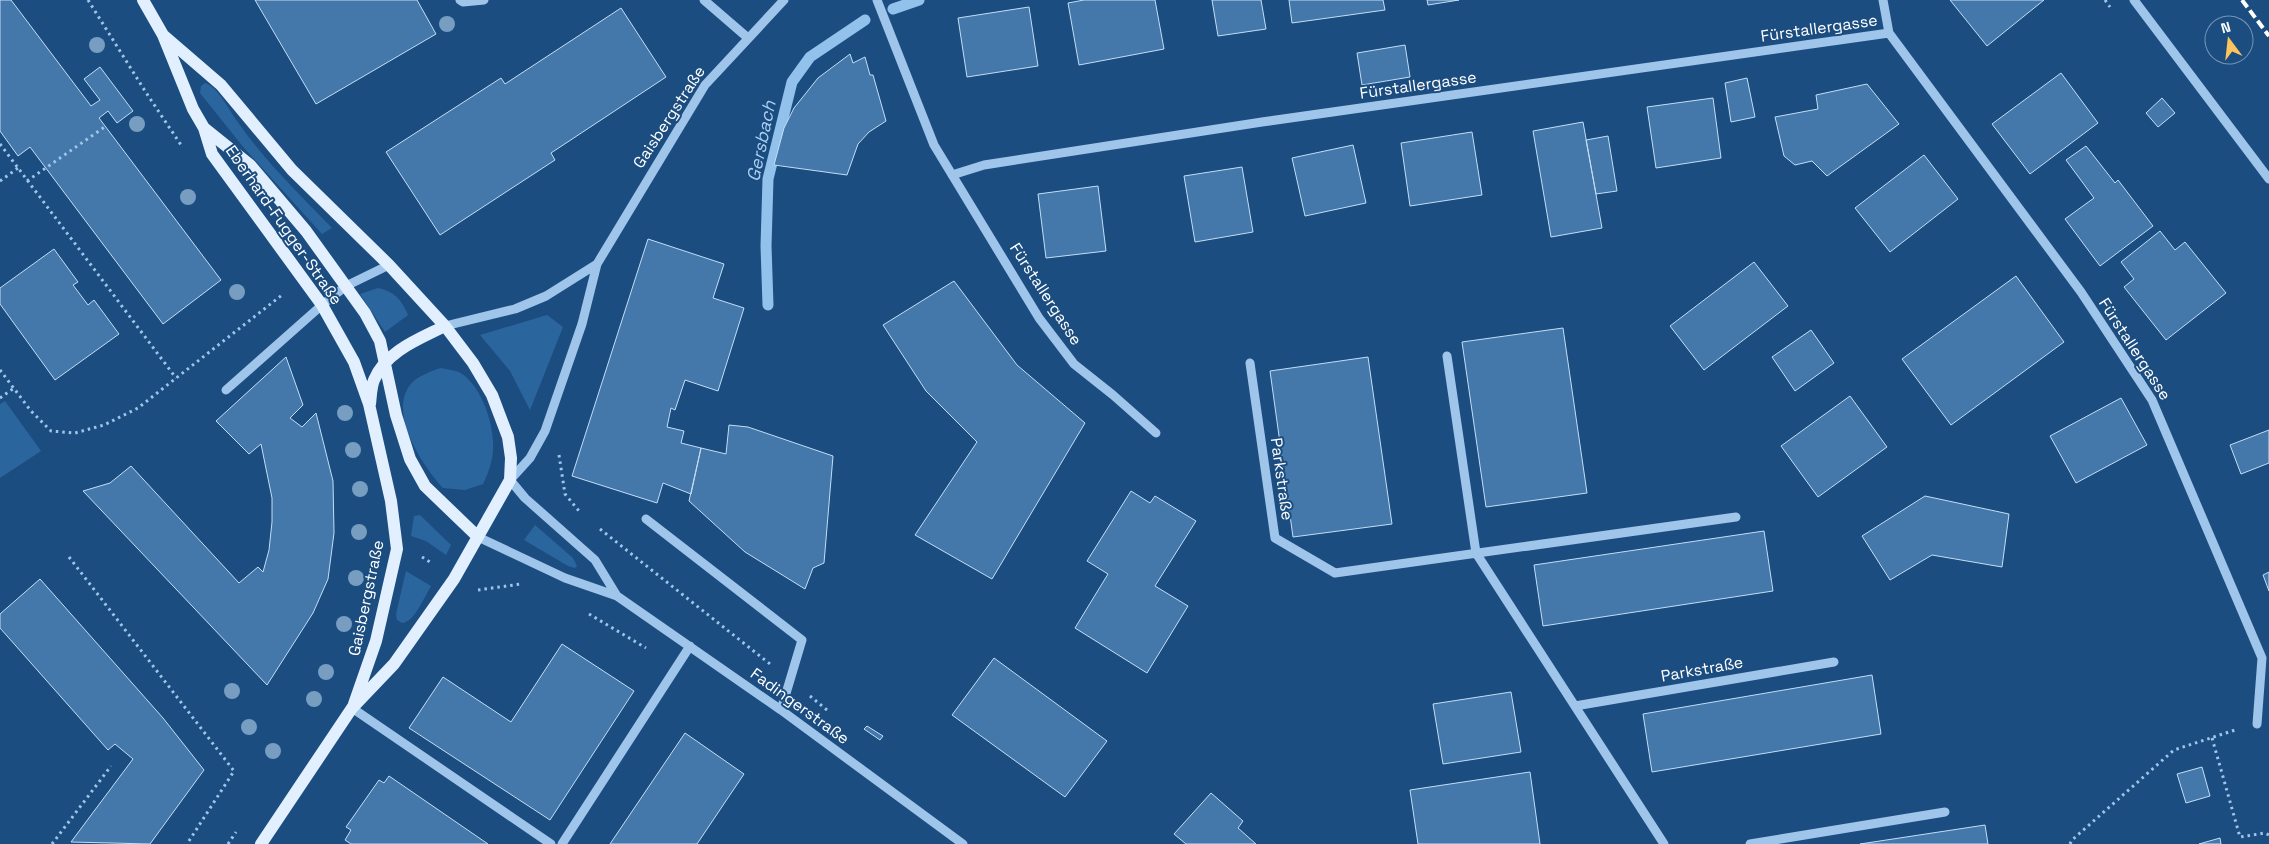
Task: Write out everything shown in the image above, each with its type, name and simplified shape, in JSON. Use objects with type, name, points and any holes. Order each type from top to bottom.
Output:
[{"type":"main road","name":"Eberhard-Fugger-Straße","points":[[143,0],[164,35],[193,109],[204,128],[212,154],[322,305],[354,362],[370,404]]},
{"type":"main road","name":"Eberhard-Fugger-Straße","points":[[164,35],[221,85],[292,170],[389,265],[445,326]]},
{"type":"main road","points":[[204,128],[250,165],[306,231],[346,286],[380,341],[396,415],[414,466],[425,486],[478,537]]},
{"type":"main road","points":[[370,404],[374,381],[385,363],[404,347],[445,326],[473,363],[492,395],[508,437],[510,480]]},
{"type":"main road","name":"Gaisbergstraße","points":[[352,708],[376,641],[397,549],[388,484],[370,404]]},
{"type":"main road","name":"Gaisbergstraße","points":[[261,844],[352,708],[394,664],[454,579],[510,480]]},
{"type":"street","points":[[460,0],[463,2],[484,0]]},
{"type":"street","points":[[704,0],[748,38]]},
{"type":"street","name":"Gaisbergstraße","points":[[510,480],[530,458],[545,431],[582,324],[597,264],[705,85],[784,0]]},
{"type":"street","name":"Fürstallergasse","points":[[877,0],[934,146],[1039,318],[1074,364],[1114,394],[1156,433]]},
{"type":"street","name":"Fürstallergasse","points":[[1883,0],[1889,33],[2081,292],[2152,400],[2262,658],[2257,724]]},
{"type":"street","points":[[2134,0],[2269,179]]},
{"type":"street","name":"Fürstallergasse","points":[[952,175],[984,165],[1262,122],[1889,33]]},
{"type":"street","name":"Gaisbergstraße","points":[[445,326],[515,309],[546,296],[597,264]]},
{"type":"street","points":[[226,390],[306,318],[346,286],[389,265]]},
{"type":"street","points":[[1448,356],[1476,554],[1664,844]]},
{"type":"street","name":"Parkstraße","points":[[1250,363],[1274,538],[1335,573],[1736,517]]},
{"type":"street","name":"Fadingerstraße","points":[[510,480],[525,498],[595,560],[618,596]]},
{"type":"street","points":[[646,518],[802,640],[780,710]]},
{"type":"street","name":"Fadingerstraße","points":[[478,537],[566,578],[618,596],[780,710],[963,844]]},
{"type":"street","points":[[562,844],[690,646]]},
{"type":"street","name":"Parkstraße","points":[[1575,706],[1834,662]]},
{"type":"street","points":[[352,708],[552,844]]},
{"type":"street","points":[[1750,844],[1944,812]]},
{"type":"path","points":[[88,0],[144,92],[182,147]]},
{"type":"path","points":[[27,181],[106,126]]},
{"type":"path","points":[[0,144],[176,378]]},
{"type":"path","points":[[0,181],[18,168]]},
{"type":"path","points":[[0,370],[31,411],[51,431],[75,433],[104,425],[138,408],[286,291],[306,318]]},
{"type":"path","points":[[0,398],[14,388]]},
{"type":"path","points":[[595,525],[827,710]]},
{"type":"path","points":[[397,549],[425,558],[454,579]]},
{"type":"path","points":[[69,557],[234,771],[187,844]]},
{"type":"path","points":[[520,586],[527,588]]},
{"type":"path","points":[[588,614],[677,668]]},
{"type":"path","points":[[2070,844],[2072,840],[2174,750],[2257,724]]},
{"type":"path","points":[[2212,738],[2240,837],[2264,833],[2269,835]]},
{"type":"path","points":[[52,844],[111,766]]},
{"type":"path","points":[[228,844],[239,828]]},
{"type":"shaded area","points":[[205,83],[210,85],[219,94],[247,135],[270,163],[332,228],[322,234],[244,148],[200,93],[201,86]]},
{"type":"shaded area","points":[[378,288],[389,291],[397,297],[408,315],[385,332],[360,294]]},
{"type":"shaded area","points":[[547,315],[563,327],[530,410],[510,371],[480,335]]},
{"type":"shaded area","points":[[440,368],[459,372],[474,386],[485,407],[492,430],[492,455],[490,468],[485,480],[483,484],[465,490],[443,488],[426,467],[411,439],[406,425],[403,410],[404,397],[410,385],[420,377]]},
{"type":"shaded area","points":[[5,401],[41,451],[0,478],[0,404]]},
{"type":"shaded area","points":[[420,515],[451,545],[446,555],[426,541],[411,536],[414,516]]},
{"type":"shaded area","points":[[535,525],[573,558],[577,566],[575,568],[568,566],[524,540]]},
{"type":"shaded area","points":[[406,571],[431,586],[415,614],[407,622],[402,623],[397,620],[396,614]]},
{"type":"building","points":[[0,0],[11,0],[91,106],[100,100],[84,79],[100,67],[133,111],[117,123],[108,111],[99,118],[221,280],[163,324],[30,147],[18,156],[0,131]]},
{"type":"building","points":[[255,0],[417,0],[436,34],[316,104]]},
{"type":"building","points":[[1084,0],[1155,0],[1164,49],[1079,65],[1068,3]]},
{"type":"building","points":[[1212,0],[1261,0],[1266,29],[1218,36]]},
{"type":"building","points":[[1289,0],[1383,0],[1385,10],[1292,23]]},
{"type":"building","points":[[1427,0],[1459,0],[1428,5]]},
{"type":"building","points":[[1950,0],[2044,0],[1987,46]]},
{"type":"building","points":[[1029,7],[1038,66],[967,77],[958,18]]},
{"type":"building","points":[[621,8],[666,77],[551,153],[555,160],[440,235],[386,152],[501,78],[505,84]]},
{"type":"building","points":[[1405,45],[1410,77],[1362,85],[1357,53]]},
{"type":"building","points":[[850,54],[853,63],[865,57],[870,75],[873,75],[886,121],[869,132],[858,144],[847,175],[774,165],[784,128],[794,108],[818,78]]},
{"type":"building","points":[[2061,73],[2098,123],[2030,174],[1992,124]]},
{"type":"building","points":[[1747,78],[1755,117],[1731,122],[1725,83]]},
{"type":"building","points":[[1867,84],[1899,124],[1827,176],[1812,161],[1795,165],[1784,156],[1775,117],[1818,109],[1816,95]]},
{"type":"building","points":[[1713,98],[1721,158],[1656,168],[1647,107]]},
{"type":"building","points":[[2162,98],[2175,113],[2158,127],[2146,113]]},
{"type":"building","points":[[1583,122],[1602,228],[1551,237],[1533,131]]},
{"type":"building","points":[[1472,132],[1482,195],[1410,206],[1401,143]]},
{"type":"building","points":[[1608,136],[1617,191],[1596,194],[1586,140]]},
{"type":"building","points":[[1353,145],[1366,203],[1305,216],[1292,158]]},
{"type":"building","points":[[2086,146],[2115,183],[2118,180],[2153,226],[2100,266],[2065,219],[2094,198],[2066,160]]},
{"type":"building","points":[[1924,155],[1958,199],[1890,252],[1855,208]]},
{"type":"building","points":[[1242,167],[1253,232],[1195,242],[1184,176]]},
{"type":"building","points":[[1098,186],[1106,251],[1046,258],[1038,194]]},
{"type":"building","points":[[2160,231],[2175,250],[2185,242],[2226,293],[2166,340],[2124,287],[2134,279],[2121,262]]},
{"type":"building","points":[[648,239],[724,264],[713,298],[744,308],[718,391],[685,380],[675,410],[671,408],[667,427],[684,431],[681,443],[701,448],[691,494],[663,483],[657,503],[572,476]]},
{"type":"building","points":[[54,249],[78,282],[73,285],[88,305],[94,300],[119,334],[55,380],[0,304],[0,288]]},
{"type":"building","points":[[1754,262],[1788,306],[1704,370],[1670,326]]},
{"type":"building","points":[[2016,276],[2064,342],[1951,425],[1902,359]]},
{"type":"building","points":[[954,281],[1017,365],[1085,423],[992,579],[915,535],[977,442],[926,391],[883,325]]},
{"type":"building","points":[[1563,328],[1587,493],[1486,507],[1462,342]]},
{"type":"building","points":[[1811,330],[1834,363],[1795,391],[1772,357]]},
{"type":"building","points":[[286,357],[303,405],[290,418],[302,427],[316,413],[333,481],[334,533],[328,579],[313,613],[267,685],[83,491],[110,483],[131,466],[239,583],[258,567],[263,572],[269,550],[272,498],[261,444],[249,454],[216,421]]},
{"type":"building","points":[[1368,357],[1392,524],[1293,537],[1270,371]]},
{"type":"building","points":[[1850,396],[1887,447],[1818,497],[1781,446]]},
{"type":"building","points":[[2121,398],[2147,445],[2076,483],[2050,436]]},
{"type":"building","points":[[729,425],[748,427],[833,456],[824,563],[813,568],[805,589],[745,552],[689,501],[701,448],[726,454]]},
{"type":"building","points":[[2269,430],[2269,463],[2241,474],[2230,445]]},
{"type":"building","points":[[1131,491],[1150,503],[1155,496],[1196,521],[1155,586],[1188,606],[1147,673],[1075,628],[1108,574],[1087,561]]},
{"type":"building","points":[[1925,496],[2009,514],[2002,567],[1932,555],[1890,580],[1862,536]]},
{"type":"building","points":[[1764,531],[1773,591],[1543,626],[1534,565]]},
{"type":"building","points":[[2269,572],[2269,591],[2263,575]]},
{"type":"building","points":[[40,579],[163,718],[204,770],[150,844],[71,842],[133,759],[115,744],[108,750],[0,628],[0,614]]},
{"type":"building","points":[[562,644],[634,691],[550,820],[409,728],[443,677],[511,722]]},
{"type":"building","points":[[994,658],[1107,741],[1065,797],[952,715]]},
{"type":"building","points":[[1872,675],[1881,734],[1652,772],[1643,714]]},
{"type":"building","points":[[1511,692],[1521,752],[1443,764],[1433,704]]},
{"type":"building","points":[[867,726],[883,736],[880,740],[864,729]]},
{"type":"building","points":[[685,733],[744,774],[697,844],[610,844]]},
{"type":"building","points":[[2202,767],[2210,796],[2186,803],[2177,774]]},
{"type":"building","points":[[1530,772],[1540,844],[1418,844],[1410,790]]},
{"type":"building","points":[[389,776],[488,844],[351,844],[345,840],[351,830],[346,827],[379,780],[384,783]]},
{"type":"building","points":[[1211,793],[1243,821],[1238,828],[1256,844],[1186,844],[1174,834]]},
{"type":"building","points":[[1985,825],[1988,844],[1860,844]]},
{"type":"building","points":[[2220,838],[2221,844],[2199,844]]},
{"type":"waterway","name":"Gersbach","points":[[893,9],[919,0]]},
{"type":"waterway","name":"Gersbach","points":[[768,305],[766,246],[768,179],[792,82],[810,57],[865,20]]},
{"type":"railway","points":[[2242,0],[2269,36]]}]
